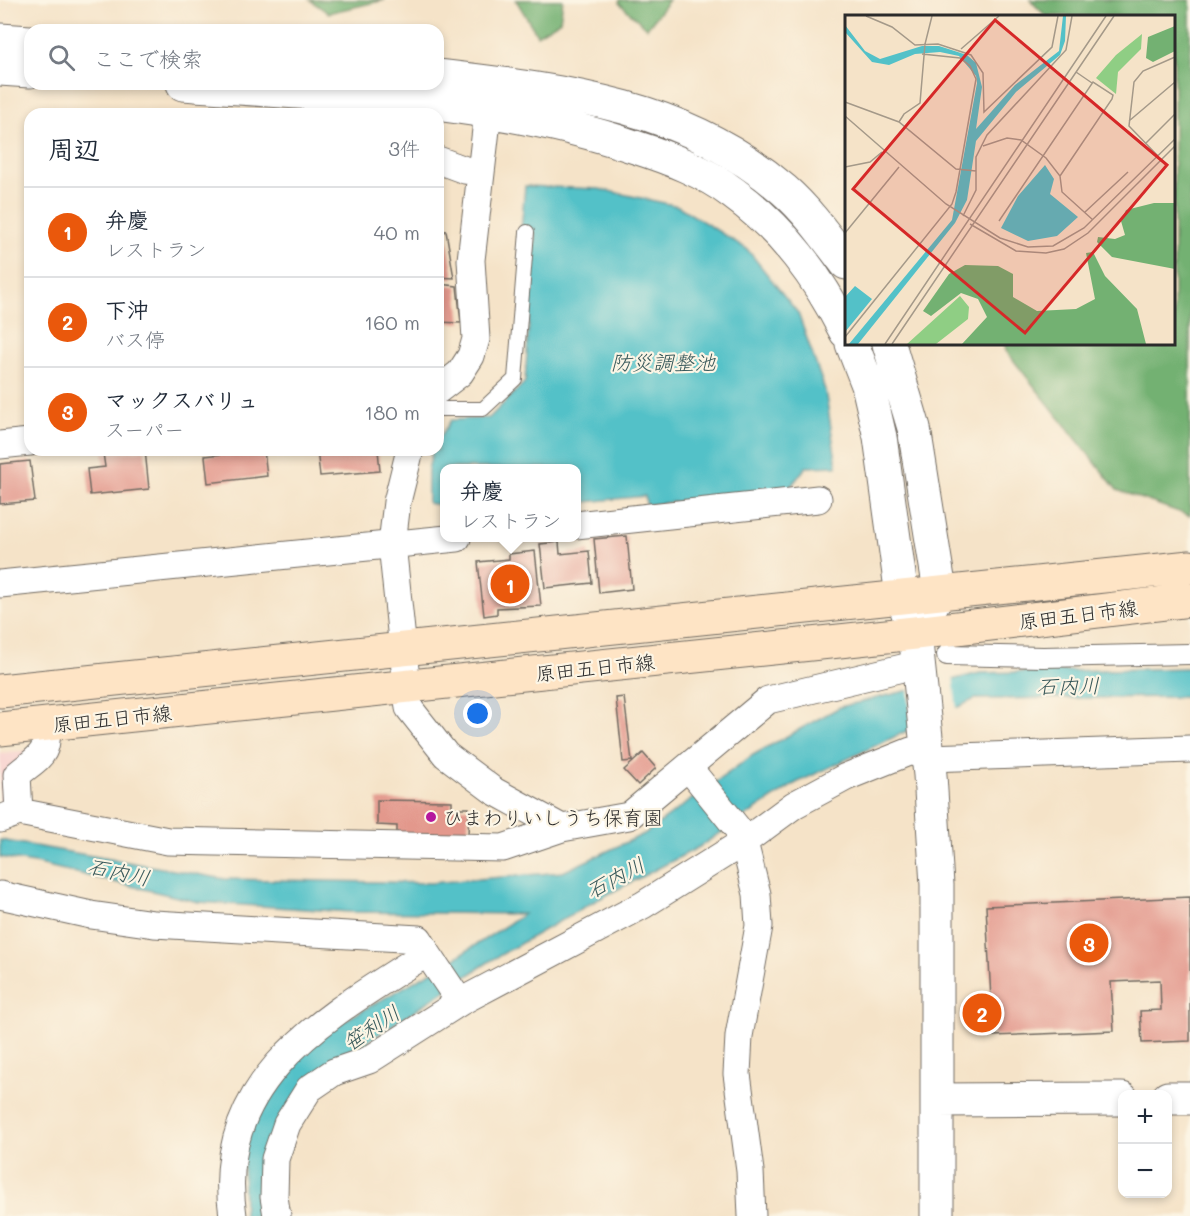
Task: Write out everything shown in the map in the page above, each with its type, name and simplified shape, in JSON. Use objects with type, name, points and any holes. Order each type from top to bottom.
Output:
[{"type":"main road","name":"原田五日市線","points":[[0,691],[402,651],[940,591],[1190,567]]},
{"type":"main road","name":"原田五日市線","points":[[0,729],[915,633],[1190,600]]},
{"type":"street","points":[[0,40],[24,42]]},
{"type":"street","points":[[0,69],[24,71]]},
{"type":"street","points":[[444,77],[556,90],[660,117],[707,136],[748,161],[786,191],[845,262]]},
{"type":"street","points":[[256,90],[428,104],[550,121],[604,136],[691,168],[732,192],[764,218],[796,252],[824,289],[845,330]]},
{"type":"street","points":[[444,385],[460,373],[471,356],[476,339],[471,260],[488,112]]},
{"type":"street","points":[[444,162],[465,170],[481,172]]},
{"type":"street","points":[[852,345],[868,385],[880,437],[902,597],[929,664],[937,747],[937,1216]]},
{"type":"street","points":[[889,345],[914,428],[940,591],[915,633]]},
{"type":"street","points":[[0,445],[24,443]]},
{"type":"street","points":[[409,456],[395,512],[392,544],[405,688],[409,708],[447,755],[494,791],[562,828]]},
{"type":"street","points":[[581,524],[818,499]]},
{"type":"street","points":[[0,584],[440,539]]},
{"type":"street","points":[[46,724],[48,743],[44,752],[17,775],[9,815],[168,841],[502,848],[562,828],[629,816],[693,773],[768,700],[929,664],[1043,657],[1190,654]]},
{"type":"street","points":[[277,1216],[274,1197],[276,1159],[287,1124],[309,1089],[334,1072],[369,1059],[458,999],[643,905],[794,805],[846,777],[911,751],[1003,743]]},
{"type":"street","points":[[937,747],[1190,750]]},
{"type":"street","points":[[693,773],[744,838],[757,894],[759,926],[739,1036],[737,1074],[750,1172],[752,1216]]},
{"type":"street","points":[[0,895],[80,913],[133,921],[419,939],[458,999]]},
{"type":"street","points":[[233,1216],[229,1191],[238,1129],[262,1081],[277,1062],[331,1014],[429,954]]},
{"type":"street","points":[[1172,1098],[1190,1098]]},
{"type":"street","points":[[938,1100],[1118,1099]]},
{"type":"lane","points":[[444,409],[483,409],[515,379],[527,232]]},
{"type":"shaded area","points":[[34,750],[7,812],[0,812],[0,753]]},
{"type":"green space","points":[[310,0],[385,0],[328,13]]},
{"type":"green space","points":[[516,0],[563,0],[560,21],[537,35]]},
{"type":"green space","points":[[620,0],[669,0],[647,28],[619,3]]},
{"type":"green space","points":[[1030,0],[1190,0],[1190,516],[1117,490],[1006,351],[1005,345],[1175,345],[1175,15],[1045,15]]},
{"type":"water","name":"防災調整池","points":[[525,186],[599,189],[678,206],[747,249],[798,313],[825,390],[837,466],[806,467],[788,490],[646,505],[645,496],[581,502],[581,464],[440,464],[440,505],[428,503],[428,470],[431,456],[444,456],[444,431],[451,420],[489,418],[525,382],[535,233],[521,231]]},
{"type":"water","points":[[1190,668],[1190,697],[975,699],[796,783],[699,847],[593,902],[490,961],[323,1071],[294,1098],[272,1216],[244,1216],[243,1143],[270,1088],[319,1035],[454,959],[524,914],[350,912],[198,902],[39,864],[0,857],[0,840],[225,879],[430,883],[563,872],[644,834],[753,755],[840,707],[980,673]]},
{"type":"pier","points":[[953,677],[957,711],[912,732],[908,687]]},
{"type":"building","points":[[444,231],[446,231],[454,278],[444,277]]},
{"type":"building","points":[[444,285],[457,286],[461,323],[444,322]]},
{"type":"building","points":[[103,456],[146,456],[149,489],[90,495],[87,469],[105,467]]},
{"type":"building","points":[[205,456],[265,456],[267,476],[208,483]]},
{"type":"building","points":[[318,456],[379,456],[380,471],[320,476]]},
{"type":"building","points":[[30,461],[35,501],[0,504],[0,464]]},
{"type":"building","points":[[627,536],[632,589],[599,593],[594,539]]},
{"type":"building","points":[[559,542],[560,554],[589,551],[592,583],[545,588],[540,544]]},
{"type":"building","points":[[535,551],[541,606],[497,608],[497,614],[484,616],[478,562],[509,559],[509,554]]},
{"type":"building","points":[[624,697],[632,761],[623,762],[616,698]]},
{"type":"building","points":[[643,753],[656,768],[638,785],[624,770]]},
{"type":"building","points":[[377,800],[452,801],[452,808],[469,808],[468,836],[397,836],[397,826],[377,825]]},
{"type":"building","points":[[1190,897],[1190,1041],[1142,1043],[1140,1011],[1161,1010],[1160,980],[1111,982],[1114,1031],[993,1036],[986,906]]},
{"type":"place","name":"弁慶","points":[[510,584]]},
{"type":"place","name":"ひまわりいしうち保育園","points":[[431,817]]},
{"type":"place","name":"マックスバリュ","points":[[1089,943]]},
{"type":"place","name":"下沖","points":[[982,1013]]},
{"type":"water label","name":"石内川","points":[[1068,685]]},
{"type":"water label","name":"石内川","points":[[119,871]]},
{"type":"water label","name":"石内川","points":[[615,877]]},
{"type":"water label","name":"笹利川","points":[[371,1027]]}]
